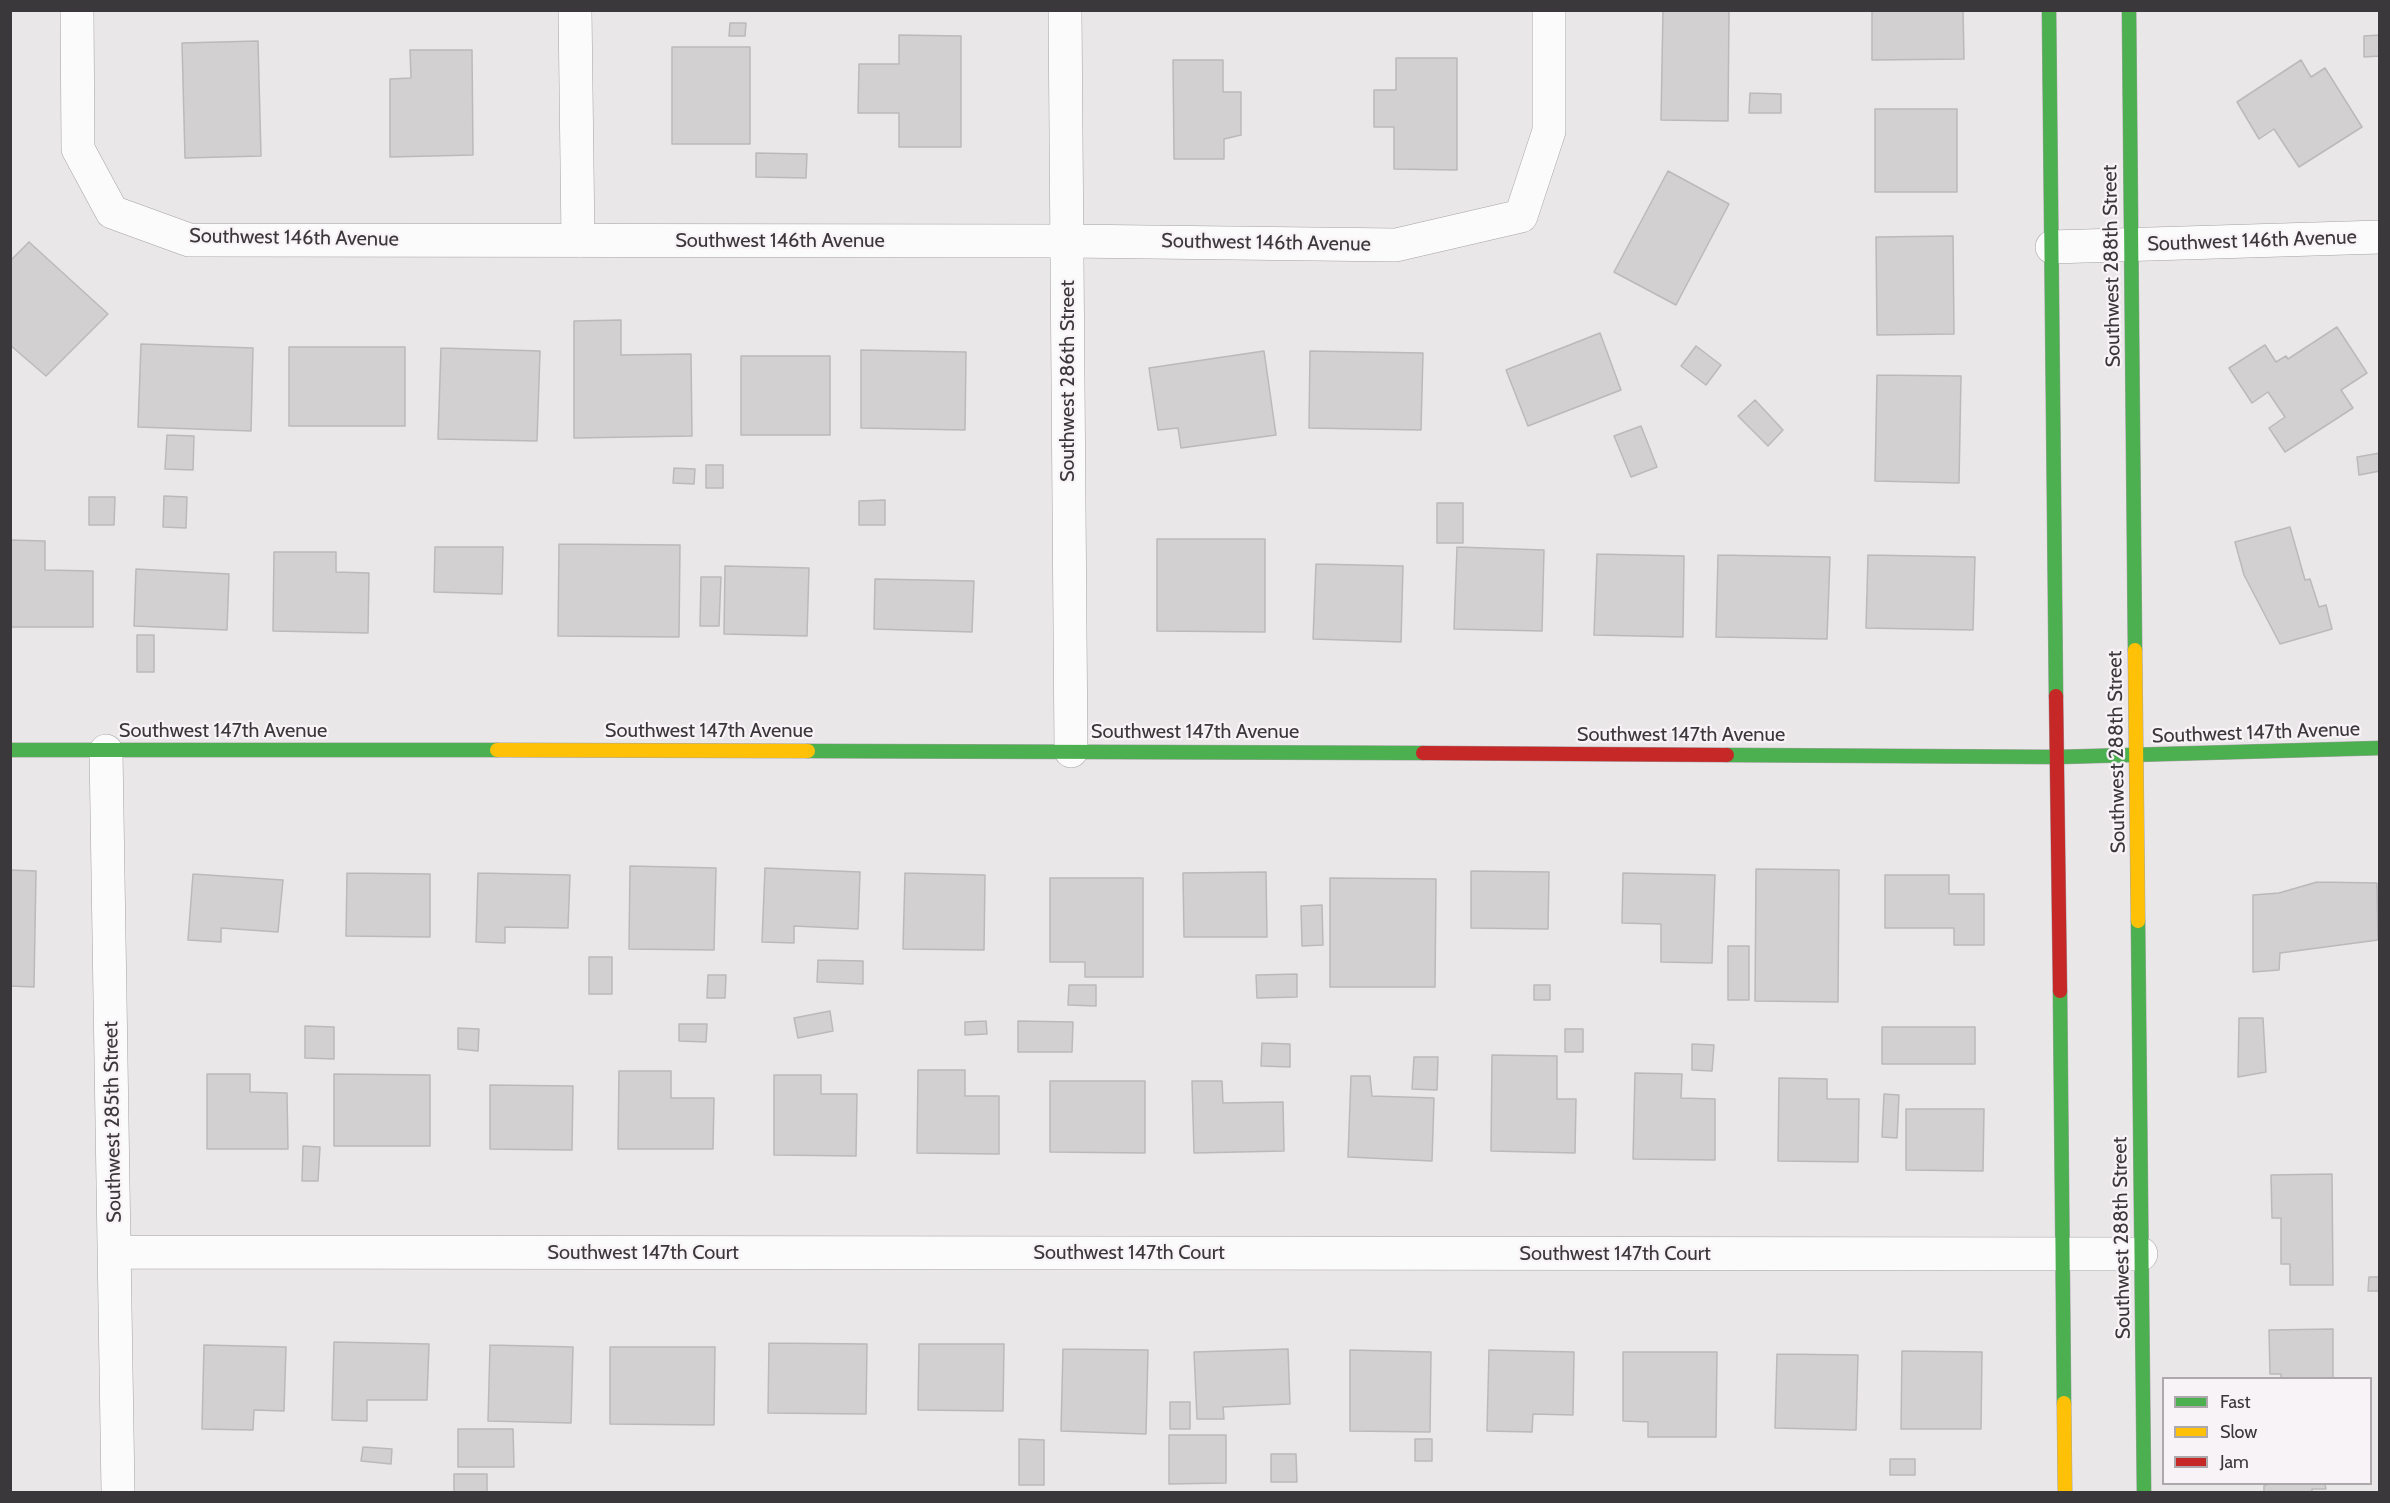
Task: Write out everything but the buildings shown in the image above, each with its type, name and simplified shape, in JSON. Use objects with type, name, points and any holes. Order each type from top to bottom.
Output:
[{"type":"main road","points":[[2049,10],[2065,1492]]},
{"type":"main road","name":"Southwest 288th Street","points":[[2128,10],[2144,1492]]},
{"type":"main road","name":"Southwest 147th Avenue","points":[[10,750],[1071,751],[2058,757],[2379,748]]},
{"type":"street","name":"Southwest 146th Avenue","points":[[76,10],[78,149],[112,212],[189,240],[1068,241],[1396,245],[1521,216],[1549,131],[1549,10]]},
{"type":"street","points":[[575,10],[578,241]]},
{"type":"street","name":"Southwest 286th Street","points":[[1065,10],[1071,751]]},
{"type":"street","name":"Southwest 146th Avenue","points":[[2052,247],[2379,237]]},
{"type":"street","name":"Southwest 285th Street","points":[[106,751],[116,1252],[118,1492]]},
{"type":"street","name":"Southwest 147th Court","points":[[116,1252],[2141,1254]]},
{"type":"traffic: fast","points":[[2049,10],[2056,696]]},
{"type":"traffic: fast","points":[[2129,10],[2135,650]]},
{"type":"traffic: fast","points":[[1727,755],[2058,757],[2380,748]]},
{"type":"traffic: fast","points":[[10,750],[497,750]]},
{"type":"traffic: fast","points":[[808,751],[1423,753]]},
{"type":"traffic: fast","points":[[2138,921],[2144,1492]]},
{"type":"traffic: fast","points":[[2060,991],[2064,1403]]},
{"type":"traffic: slow","points":[[2135,650],[2138,921]]},
{"type":"traffic: slow","points":[[497,750],[808,751]]},
{"type":"traffic: slow","points":[[2064,1403],[2065,1492]]},
{"type":"traffic: jam","points":[[2056,696],[2060,991]]},
{"type":"traffic: jam","points":[[1423,753],[1727,755]]}]
